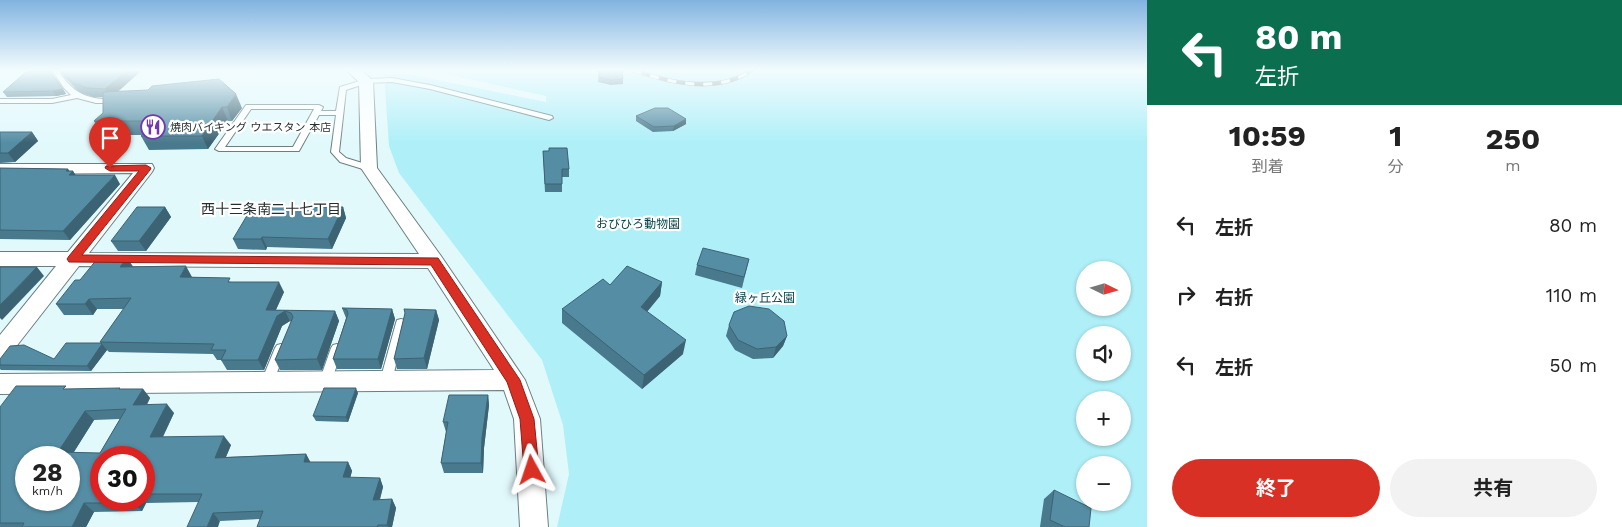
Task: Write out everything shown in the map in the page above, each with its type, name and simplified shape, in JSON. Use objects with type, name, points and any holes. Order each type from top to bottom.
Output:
[{"type":"street","points":[[362,95],[370,168],[378,183],[434,261],[513,380],[527,419],[534,527]]},
{"type":"street","points":[[0,169],[146,168],[0,351]]},
{"type":"street","points":[[0,259],[434,261]]},
{"type":"street","points":[[0,384],[513,380]]},
{"type":"lane","points":[[343,95],[335,152],[343,160],[370,168]]},
{"type":"lane","points":[[459,95],[550,118]]},
{"type":"lane","points":[[0,101],[52,101],[75,96],[104,102],[120,101]]},
{"type":"lane","points":[[249,107],[319,107],[316,113],[296,148],[219,149],[249,107]]},
{"type":"lane","points":[[316,113],[340,113]]},
{"type":"lane","points":[[386,381],[401,323]]},
{"type":"lane","points":[[267,382],[286,336]]},
{"type":"lane","points":[[325,382],[340,340]]},
{"type":"green space","name":"緑ヶ丘公園","points":[[385,95],[509,95],[546,102],[546,96],[540,95],[1147,95],[1147,527],[557,527],[569,474],[563,425],[542,360],[399,173],[389,146]]},
{"type":"building","points":[[103,95],[236,95],[227,107],[222,107],[202,136],[141,136],[155,121],[94,121],[103,113]]},
{"type":"building","points":[[655,108],[668,108],[686,119],[674,126],[654,127],[636,116]]},
{"type":"building","points":[[0,132],[32,132],[8,153],[0,153]]},
{"type":"building","points":[[549,148],[567,148],[569,169],[562,169],[562,184],[545,184],[543,151],[549,151]]},
{"type":"building","points":[[0,168],[68,169],[66,171],[73,171],[69,175],[115,175],[63,231],[0,230]]},
{"type":"building","points":[[137,207],[165,207],[139,241],[111,241]]},
{"type":"building","points":[[252,207],[343,207],[328,239],[262,237],[261,239],[233,239]]},
{"type":"building","points":[[703,248],[749,259],[744,277],[697,265]]},
{"type":"building","points":[[98,258],[127,258],[120,267],[186,266],[180,277],[230,278],[228,282],[279,282],[266,310],[335,311],[317,359],[275,360],[293,317],[291,313],[285,311],[277,316],[258,360],[221,360],[226,350],[211,350],[214,344],[100,342],[131,298],[89,299],[85,304],[56,304],[75,280],[80,280]]},
{"type":"building","points":[[627,266],[662,282],[641,307],[686,340],[644,375],[562,309],[603,279],[610,285]]},
{"type":"building","points":[[0,267],[37,267],[0,305]]},
{"type":"building","points":[[749,306],[769,309],[784,321],[787,336],[776,347],[757,349],[738,340],[729,325],[734,312]]},
{"type":"building","points":[[342,308],[392,309],[378,359],[333,359],[348,314],[347,310]]},
{"type":"building","points":[[404,309],[436,310],[424,358],[394,359],[405,313]]},
{"type":"building","points":[[66,343],[102,344],[87,366],[0,365],[0,359],[10,346],[24,345],[54,359]]},
{"type":"building","points":[[16,386],[66,386],[63,389],[143,389],[133,405],[167,404],[150,437],[224,436],[215,458],[306,454],[304,462],[348,462],[343,477],[380,478],[373,500],[392,499],[387,525],[378,525],[377,527],[257,527],[263,511],[213,513],[207,527],[187,527],[202,494],[155,494],[155,446],[104,446],[126,409],[85,411],[62,446],[15,446],[15,511],[80,511],[72,527],[22,527],[24,523],[0,523],[0,407]]},
{"type":"building","points":[[324,388],[356,388],[346,417],[313,416]]},
{"type":"building","points":[[449,395],[488,395],[482,438],[481,463],[441,463],[448,422],[443,422]]},
{"type":"building","points":[[80,453],[90,453],[90,503],[84,503],[80,511]]},
{"type":"building","points":[[1054,490],[1076,501],[1076,511],[1091,511],[1089,527],[1065,527],[1050,520]]},
{"type":"place","name":"焼肉バイキング ウエスタン 本店","points":[[153,127]]},
{"type":"district","name":"西十三条南二十七丁目","points":[[271,209]]},
{"type":"route","points":[[110,168],[146,168],[73,259],[434,261],[513,380],[527,419],[532,470]]},
{"type":"park label","name":"おびひろ動物園","points":[[638,224]]}]
